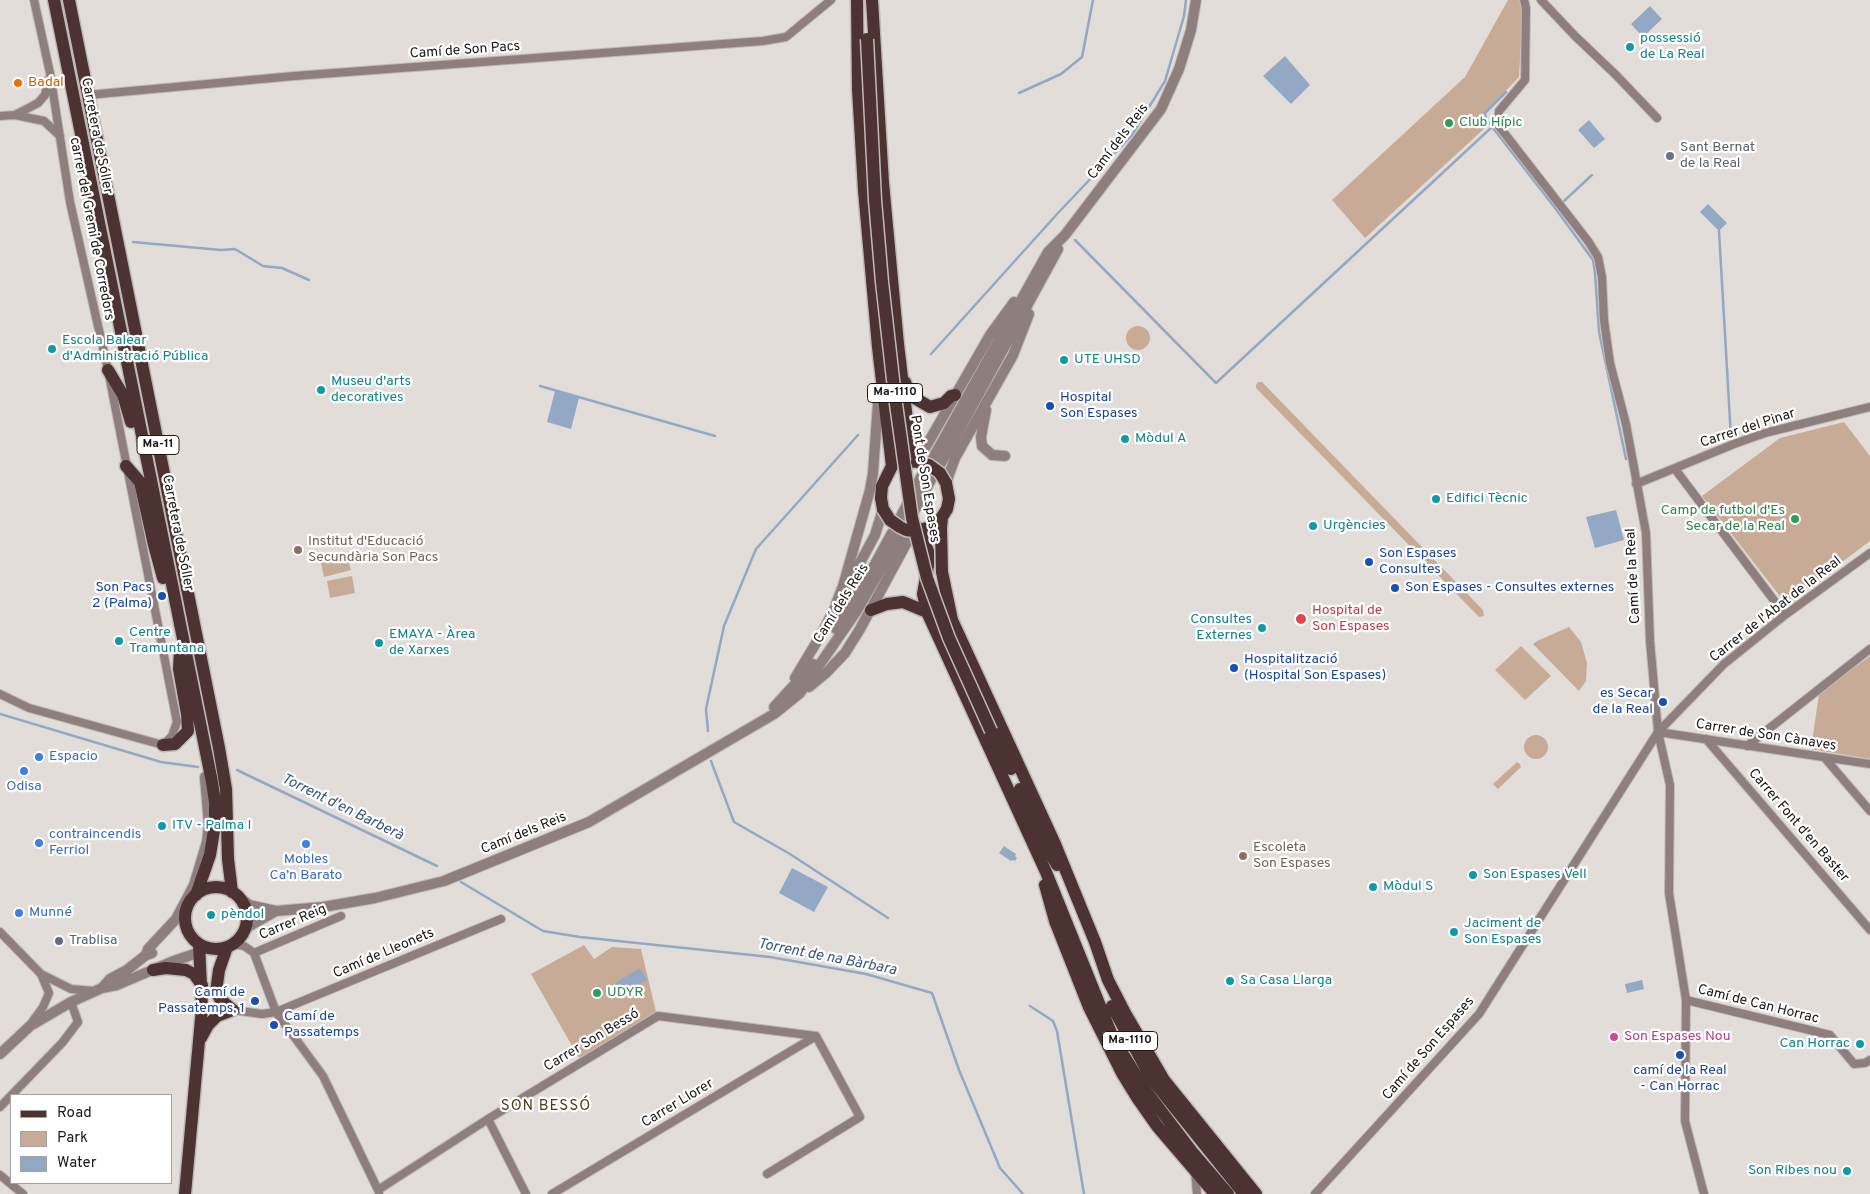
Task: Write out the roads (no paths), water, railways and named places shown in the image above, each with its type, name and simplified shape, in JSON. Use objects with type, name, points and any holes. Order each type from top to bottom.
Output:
[{"type":"main road","name":"Carretera de Sóller","points":[[54,0],[215,802],[215,824],[210,855],[193,899]]},
{"type":"main road","name":"Carretera de Sóller","points":[[69,0],[219,748],[226,789],[228,859],[236,895]]},
{"type":"main road","name":"Ma-1110","points":[[857,0],[858,89],[864,190],[892,466],[882,486],[881,498],[883,509]]},
{"type":"main road","name":"Ma-1110","points":[[863,0],[867,39]]},
{"type":"main road","name":"Ma-1110","points":[[867,39],[870,0]]},
{"type":"main road","name":"Ma-1110","points":[[870,0],[883,183],[898,344],[921,469]]},
{"type":"main road","name":"Pont de Son Espases","points":[[867,39],[874,190],[882,282],[895,397],[912,518],[926,578],[1032,830],[1052,868]]},
{"type":"main road","points":[[898,344],[902,355],[906,383],[911,396],[930,406],[944,403],[951,396],[955,395]]},
{"type":"main road","points":[[108,370],[123,395],[141,460],[150,475]]},
{"type":"main road","points":[[890,473],[901,465],[921,469],[929,466],[940,473],[946,483]]},
{"type":"main road","points":[[126,466],[140,482],[162,577],[174,595]]},
{"type":"main road","name":"Ma-1110","points":[[946,483],[949,499],[947,509],[942,517],[942,572],[952,620],[1012,753],[1054,854],[1052,868],[1057,896],[1113,1038],[1142,1087],[1193,1153],[1228,1194]]},
{"type":"main road","points":[[883,509],[890,520],[906,530],[910,525],[935,524],[942,517]]},
{"type":"main road","name":"Ma-1110","points":[[910,525],[928,551],[928,566],[923,594],[926,612],[1028,835],[1052,868],[1109,1000],[1151,1078],[1244,1194]]},
{"type":"main road","points":[[871,610],[887,604],[903,602],[926,612]]},
{"type":"main road","points":[[163,745],[175,744],[188,731],[179,669],[181,631]]},
{"type":"main road","points":[[1012,753],[1056,844],[1108,980],[1125,1014],[1164,1080],[1256,1194]]},
{"type":"main road","points":[[1028,835],[1055,921],[1089,1006],[1118,1064],[1152,1120],[1215,1194]]},
{"type":"main road","points":[[193,899],[205,890],[214,888],[224,888],[236,895]]},
{"type":"main road","name":"Ma-11","points":[[202,1008],[209,991],[214,969],[228,946],[246,928],[246,912],[236,895]]},
{"type":"main road","name":"Ma-11","points":[[186,1194],[202,1008],[202,948],[188,930],[186,921],[186,912],[193,899]]},
{"type":"main road","points":[[200,1040],[208,1024],[217,1016],[232,1010],[220,1000],[216,992],[220,970],[228,946],[202,948]]},
{"type":"main road","points":[[153,970],[166,968],[186,970],[194,974],[202,985]]},
{"type":"street","name":"carrer del Gremi de Corredors","points":[[34,0],[50,74],[70,202],[108,370],[176,722],[172,736],[163,745]]},
{"type":"street","name":"Camí de Son Pacs","points":[[88,95],[294,76],[763,41],[786,37],[831,0]]},
{"type":"street","name":"Camí dels Reis","points":[[937,461],[1030,291],[1048,252],[1065,235],[1161,109],[1179,69],[1191,30],[1196,0]]},
{"type":"street","name":"Camí de la Real","points":[[1524,0],[1526,8],[1525,80],[1500,111],[1498,124],[1588,240],[1598,257],[1602,277],[1604,320],[1610,363],[1626,424],[1646,533],[1650,641],[1658,732],[1670,785],[1669,893],[1686,1000],[1685,1121],[1704,1194]]},
{"type":"street","points":[[1541,0],[1657,118]]},
{"type":"street","points":[[15,115],[38,103],[45,95],[50,74]]},
{"type":"street","points":[[0,116],[15,115],[44,121],[60,136]]},
{"type":"street","points":[[800,693],[826,673],[845,653],[871,610],[910,525],[921,469],[955,395],[990,334],[1020,293],[1030,291],[1029,312],[1014,355],[955,458],[946,483]]},
{"type":"street","points":[[836,604],[843,586],[870,490],[882,373]]},
{"type":"street","points":[[991,394],[984,418],[981,437],[982,446],[992,455],[1005,456]]},
{"type":"street","name":"Carrer del Pinar","points":[[1636,484],[1734,444],[1765,434],[1870,407]]},
{"type":"street","points":[[1675,468],[1785,615]]},
{"type":"street","points":[[782,699],[822,633],[871,542],[883,509]]},
{"type":"street","name":"Camí dels Reis","points":[[276,911],[323,907],[375,898],[444,881],[500,859],[589,822],[774,714],[800,693],[856,612],[896,535],[817,660],[759,722]]},
{"type":"street","name":"Carrer de l'Abat de la Real","points":[[1658,732],[1724,664],[1785,615],[1870,554]]},
{"type":"street","points":[[146,955],[148,950],[176,919],[194,885],[208,833],[209,806],[206,779],[183,664],[181,631]]},
{"type":"street","points":[[1747,746],[1870,649]]},
{"type":"street","points":[[0,694],[30,708],[163,745]]},
{"type":"street","name":"Carrer de Son Cànaves","points":[[1658,732],[1870,764]]},
{"type":"street","name":"Camí de Son Espases","points":[[1316,1194],[1479,1014],[1658,732]]},
{"type":"street","name":"Carrer Font d'en Baster","points":[[1706,739],[1870,930]]},
{"type":"street","points":[[1824,757],[1870,811]]},
{"type":"street","points":[[236,895],[249,905],[276,911]]},
{"type":"street","points":[[0,932],[41,974],[71,989],[99,990],[110,979],[152,953],[173,930],[193,899]]},
{"type":"street","points":[[246,928],[276,911]]},
{"type":"street","name":"Carrer Reig","points":[[254,953],[341,916]]},
{"type":"street","name":"Camí de Lleonets","points":[[276,1012],[500,919]]},
{"type":"street","points":[[228,946],[244,946],[254,953],[276,1012],[323,1076],[379,1192]]},
{"type":"street","points":[[30,1026],[71,1002],[99,990],[117,986],[202,948]]},
{"type":"street","points":[[0,1054],[30,1026],[43,1007],[49,993],[41,974]]},
{"type":"street","name":"Camí de Can Horrac","points":[[1686,1000],[1830,1035],[1854,1064],[1865,1063],[1870,1060]]},
{"type":"street","points":[[12,1094],[62,1043],[78,1022],[71,1002]]},
{"type":"street","points":[[232,1010],[262,1014],[276,1012]]},
{"type":"street","name":"Carrer Son Bessó","points":[[379,1192],[488,1119],[658,1016],[816,1036]]},
{"type":"street","points":[[767,1174],[860,1117],[816,1036]]},
{"type":"street","name":"Carrer Llorer","points":[[552,1194],[816,1036]]},
{"type":"street","points":[[0,1106],[10,1096]]},
{"type":"street","points":[[488,1119],[526,1194]]},
{"type":"street","points":[[1195,1171],[1197,1194]]},
{"type":"street","points":[[0,1175],[10,1183]]},
{"type":"street","points":[[11,1184],[23,1194]]},
{"type":"water","points":[[1650,6],[1662,19],[1643,37],[1631,24]]},
{"type":"water","points":[[1285,56],[1310,85],[1291,104],[1263,76]]},
{"type":"water","points":[[1589,120],[1605,139],[1594,148],[1578,130]]},
{"type":"water","points":[[1708,204],[1727,223],[1719,231],[1700,212]]},
{"type":"water","points":[[555,391],[579,398],[571,429],[547,422]]},
{"type":"water","points":[[1616,510],[1624,540],[1595,548],[1586,517]]},
{"type":"water","points":[[1004,846],[1016,854],[1017,858],[1015,861],[1011,861],[999,853]]},
{"type":"water","points":[[792,868],[828,887],[814,912],[779,893]]},
{"type":"water","points":[[640,968],[647,980],[622,995],[615,983]]},
{"type":"water","points":[[1642,980],[1644,989],[1627,993],[1625,984]]},
{"type":"waterway","points":[[1019,93],[1061,74],[1082,57],[1093,0]]},
{"type":"waterway","points":[[931,354],[1058,213],[1132,135],[1165,81],[1184,16],[1186,0]]},
{"type":"waterway","points":[[1506,92],[1485,113],[1486,119],[1593,260],[1599,332],[1626,459]]},
{"type":"waterway","points":[[1075,240],[1216,383],[1492,127]]},
{"type":"waterway","points":[[1564,201],[1592,175]]},
{"type":"waterway","points":[[1719,231],[1731,438]]},
{"type":"waterway","points":[[133,242],[221,250],[235,249],[263,266],[282,268],[309,280]]},
{"type":"waterway","points":[[540,386],[715,436]]},
{"type":"waterway","points":[[708,731],[706,709],[724,626],[756,549],[858,435]]},
{"type":"waterway","name":"Torrent d'en Barberà","points":[[0,714],[161,762],[198,767]]},
{"type":"waterway","points":[[711,761],[734,822],[790,854],[888,918]]},
{"type":"waterway","name":"Torrent d'en Barberà","points":[[237,770],[437,866]]},
{"type":"waterway","name":"Torrent de na Bàrbara","points":[[461,882],[543,931],[580,937],[770,957],[866,974],[932,993],[959,1070],[1000,1168],[1023,1194]]},
{"type":"waterway","points":[[1030,1006],[1053,1021],[1057,1031],[1084,1194]]},
{"type":"place","name":"possessió de La Real","points":[[1630,47]]},
{"type":"place","name":"Badal","points":[[18,83]]},
{"type":"place","name":"Club Hípic","points":[[1449,123]]},
{"type":"place","name":"Sant Bernat de la Real","points":[[1670,156]]},
{"type":"place","name":"Escola Balear d'Administració Pública","points":[[52,349]]},
{"type":"place","name":"UTE UHSD","points":[[1064,360]]},
{"type":"place","name":"Museu d'arts decoratives","points":[[321,390]]},
{"type":"place","name":"Hospital Son Espases","points":[[1050,406]]},
{"type":"place","name":"Mòdul A","points":[[1125,439]]},
{"type":"place","name":"Edifici Tècnic","points":[[1436,499]]},
{"type":"place","name":"Camp de futbol d'Es Secar de la Real","points":[[1795,519]]},
{"type":"place","name":"Urgències","points":[[1313,526]]},
{"type":"place","name":"Institut d'Educació Secundària Son Pacs","points":[[298,550]]},
{"type":"place","name":"Son Espases Consultes","points":[[1369,562]]},
{"type":"place","name":"Son Espases - Consultes externes","points":[[1395,588]]},
{"type":"place","name":"Son Pacs 2 (Palma)","points":[[162,596]]},
{"type":"place","name":"Hospital de Son Espases","points":[[1301,619]]},
{"type":"place","name":"Consultes Externes","points":[[1262,628]]},
{"type":"place","name":"Centre Tramuntana","points":[[119,641]]},
{"type":"place","name":"EMAYA - Àrea de Xarxes","points":[[379,643]]},
{"type":"place","name":"Hospitalització (Hospital Son Espases)","points":[[1234,668]]},
{"type":"place","name":"es Secar de la Real","points":[[1663,702]]},
{"type":"place","name":"Espacio","points":[[39,757]]},
{"type":"place","name":"Odisa","points":[[24,771]]},
{"type":"place","name":"ITV - Palma I","points":[[162,826]]},
{"type":"place","name":"contraincendis Ferriol","points":[[39,843]]},
{"type":"place","name":"Mobles Ca’n Barato","points":[[306,844]]},
{"type":"place","name":"Escoleta Son Espases","points":[[1243,856]]},
{"type":"place","name":"Son Espases Vell","points":[[1473,875]]},
{"type":"place","name":"Mòdul S","points":[[1373,887]]},
{"type":"place","name":"Munné","points":[[19,913]]},
{"type":"place","name":"pèndol","points":[[211,915]]},
{"type":"place","name":"Jaciment de Son Espases","points":[[1454,932]]},
{"type":"place","name":"Trablisa","points":[[59,941]]},
{"type":"place","name":"Sa Casa Llarga","points":[[1230,981]]},
{"type":"place","name":"UDYR","points":[[597,993]]},
{"type":"place","name":"Camí de Passatemps, 1","points":[[255,1001]]},
{"type":"place","name":"Camí de Passatemps","points":[[274,1025]]},
{"type":"place","name":"Son Espases Nou","points":[[1614,1037]]},
{"type":"place","name":"Can Horrac","points":[[1860,1044]]},
{"type":"place","name":"camí de la Real - Can Horrac","points":[[1680,1055]]},
{"type":"place","name":"Son Ribes nou","points":[[1847,1171]]},
{"type":"district","name":"SON BESSÓ","points":[[546,1107]]}]
